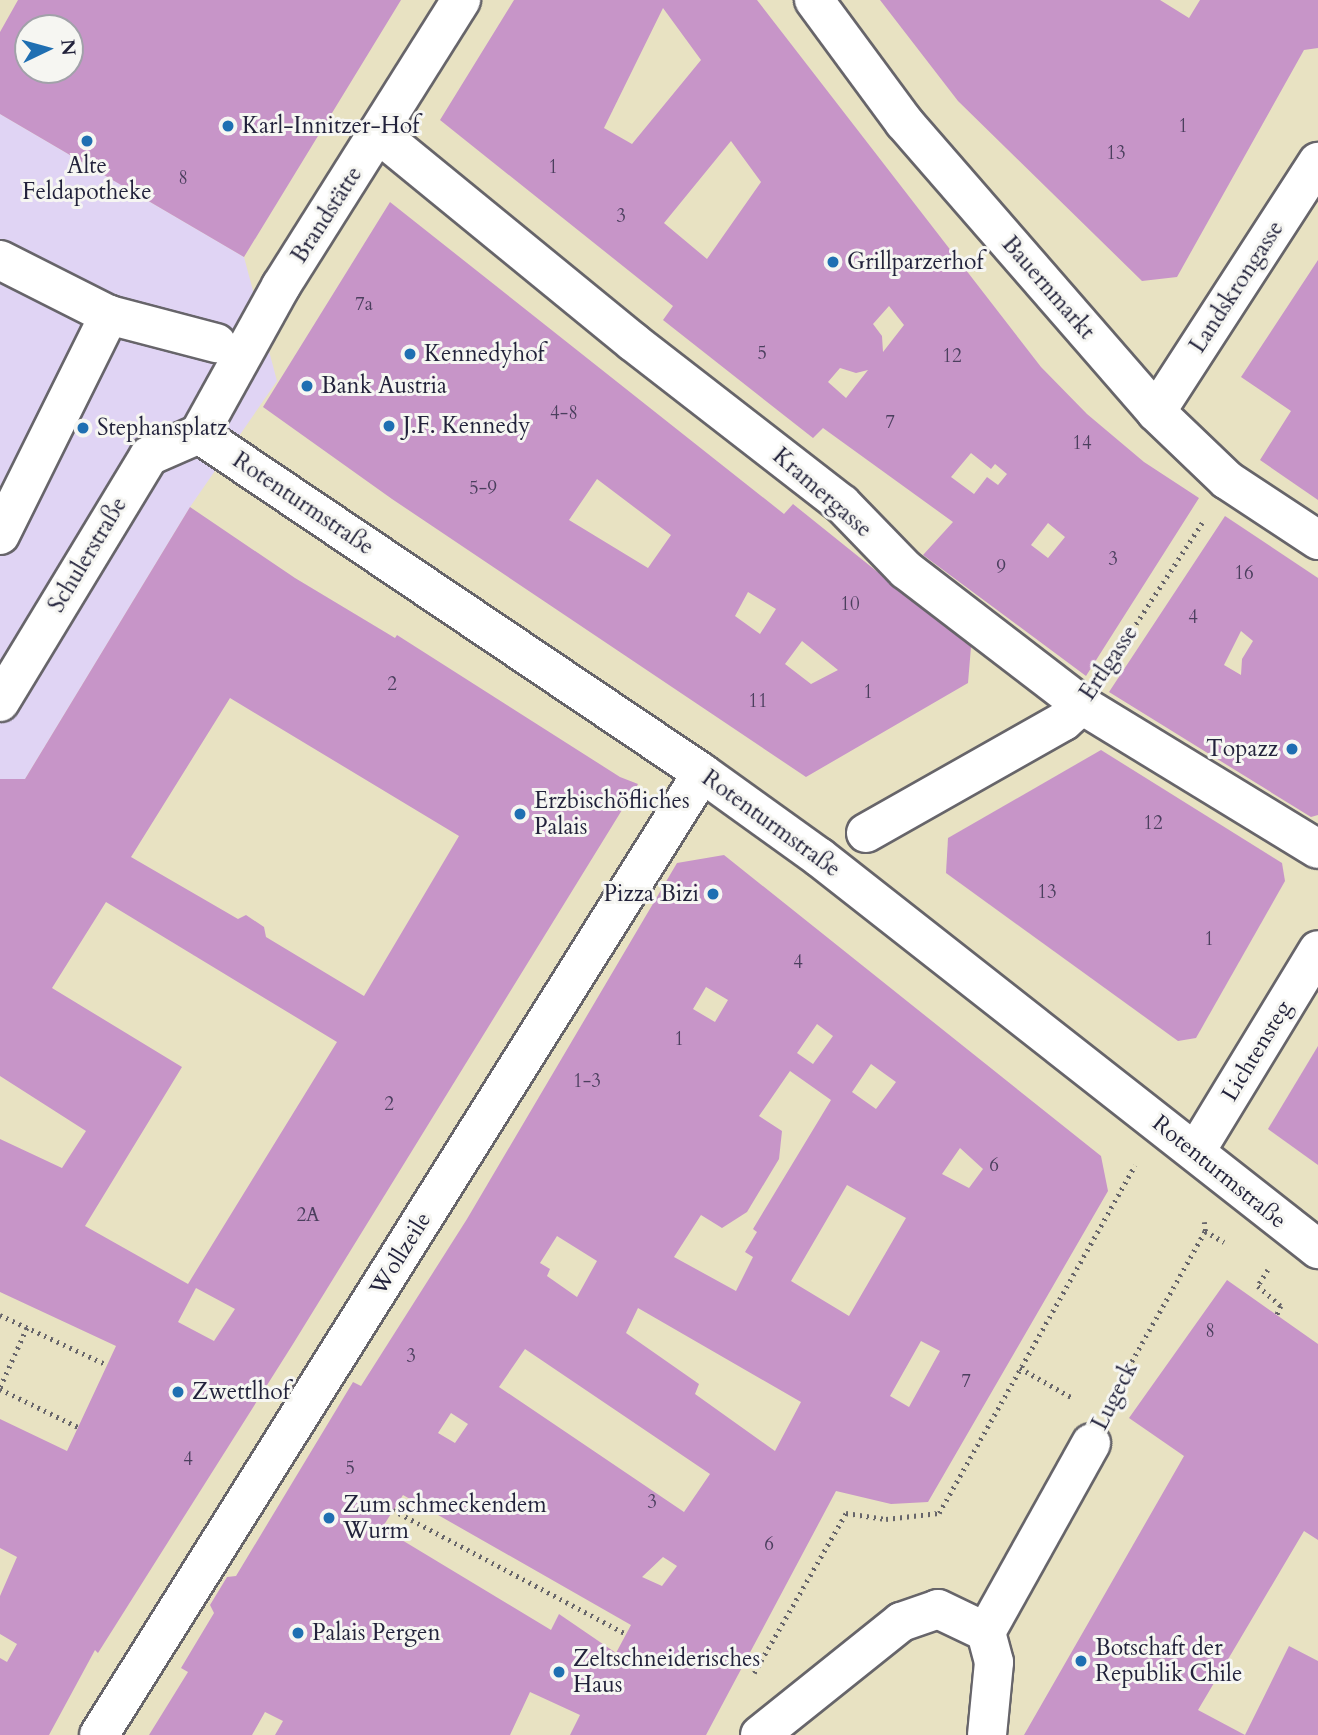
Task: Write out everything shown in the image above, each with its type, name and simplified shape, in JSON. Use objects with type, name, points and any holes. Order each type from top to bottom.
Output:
[{"type":"street","name":"Brandstätte","points":[[199,433],[281,286],[461,0]]},
{"type":"street","name":"Bauernmarkt","points":[[814,0],[904,122],[1156,412],[1227,480],[1318,540]]},
{"type":"street","name":"Kramergasse","points":[[379,134],[633,342],[842,504],[906,570],[1082,705],[1318,849]]},
{"type":"street","name":"Landskrongasse","points":[[1156,412],[1318,162]]},
{"type":"street","points":[[0,260],[109,316],[216,343]]},
{"type":"street","points":[[0,535],[109,316]]},
{"type":"street","name":"Schulerstraße","points":[[0,702],[149,456],[199,433]]},
{"type":"street","name":"Rotenturmstraße","points":[[199,433],[702,773],[819,857],[1196,1151],[1318,1250]]},
{"type":"street","name":"Ertlgasse","points":[[866,833],[1064,721],[1082,705]]},
{"type":"street","name":"Wollzeile","points":[[99,1735],[702,773]]},
{"type":"street","name":"Lichtensteg","points":[[1196,1151],[1318,950]]},
{"type":"street","name":"Lugeck","points":[[986,1632],[1097,1429]]},
{"type":"street","points":[[764,1731],[901,1622],[938,1609],[986,1632],[994,1662],[986,1735]]},
{"type":"path","name":"Ertlgasse","points":[[1082,705],[1227,480]]},
{"type":"path","points":[[749,1683],[846,1513],[886,1519],[939,1513],[1159,1123]]},
{"type":"path","name":"Lugeck","points":[[1097,1429],[1205,1231],[1196,1151]]},
{"type":"path","points":[[1271,1267],[1258,1286],[1281,1306],[1277,1315]]},
{"type":"path","points":[[0,1315],[107,1365]]},
{"type":"path","points":[[27,1327],[0,1388],[78,1427]]},
{"type":"path","points":[[1020,1368],[1097,1429]]},
{"type":"path","points":[[393,1510],[626,1634]]},
{"type":"shaded area","name":"Stephansplatz","points":[[0,114],[244,257],[277,381],[190,507],[25,779],[0,779]]},
{"type":"building","name":"Karl-Innitzer-Hof","points":[[18,0],[401,0],[244,257],[0,114],[0,32]]},
{"type":"building","points":[[514,0],[757,0],[1041,367],[1087,414],[1144,462],[1199,498],[1086,676],[923,555],[953,522],[823,428],[813,438],[663,320],[673,306],[440,120]],"holes":[[[663,8],[701,60],[632,144],[604,128]],[[731,141],[761,182],[707,259],[664,223]],[[889,306],[904,325],[883,352],[882,336],[873,324]],[[840,368],[856,373],[868,370],[846,398],[828,382]],[[971,453],[991,469],[995,464],[1007,474],[998,485],[987,477],[974,494],[951,477]],[[1048,523],[1065,537],[1048,558],[1031,545]]]},
{"type":"building","points":[[880,0],[1160,0],[1189,18],[1200,0],[1318,0],[1318,48],[1304,50],[1177,277],[1142,281],[958,101]]},
{"type":"building","points":[[390,202],[784,514],[793,504],[971,647],[968,683],[806,777],[392,499],[263,407]],"holes":[[[597,479],[671,535],[648,568],[569,520]],[[748,592],[776,609],[760,634],[735,616]],[[802,641],[838,670],[811,684],[785,664]]]},
{"type":"building","points":[[1318,260],[1318,500],[1260,460],[1291,411],[1241,377]]},
{"type":"building","name":"Erzbischöfliches Palais","points":[[190,507],[295,578],[395,638],[397,635],[620,777],[638,784],[293,1344],[98,1653],[95,1650],[49,1735],[0,1735],[0,1658],[7,1662],[17,1644],[0,1634],[0,1596],[17,1557],[0,1548],[0,1419],[67,1451],[116,1346],[0,1292],[0,1139],[62,1168],[86,1131],[0,1076],[0,779],[25,779]],"holes":[[[230,698],[459,836],[364,996],[266,937],[264,927],[246,915],[238,919],[131,857]],[[106,902],[337,1042],[188,1284],[85,1226],[182,1067],[52,988]],[[196,1288],[235,1309],[214,1341],[178,1322]]]},
{"type":"building","points":[[1225,516],[1318,578],[1318,815],[1311,817],[1109,692]],"holes":[[[1241,631],[1253,641],[1242,659],[1241,675],[1224,665]]]},
{"type":"building","points":[[1101,750],[1282,863],[1285,881],[1196,1038],[1178,1041],[946,873],[948,838]]},
{"type":"building","points":[[724,855],[1101,1156],[1108,1191],[928,1502],[891,1504],[836,1491],[706,1735],[570,1735],[580,1715],[530,1692],[510,1735],[275,1735],[283,1721],[265,1712],[252,1735],[149,1735],[188,1672],[181,1668],[214,1613],[210,1605],[227,1577],[236,1576],[353,1382],[361,1386],[467,1219],[677,863]],"holes":[[[706,987],[728,1000],[715,1022],[693,1009]],[[817,1024],[833,1036],[813,1064],[797,1053]],[[871,1064],[896,1082],[876,1109],[852,1092]],[[790,1071],[831,1100],[753,1229],[757,1232],[745,1252],[753,1257],[736,1291],[674,1257],[701,1215],[722,1228],[747,1212],[779,1159],[782,1131],[759,1116]],[[960,1148],[983,1169],[969,1188],[942,1174]],[[847,1185],[906,1218],[849,1316],[791,1281]],[[557,1236],[597,1261],[577,1297],[547,1276],[550,1269],[540,1263]],[[638,1308],[801,1402],[775,1451],[695,1394],[699,1384],[626,1333]],[[921,1341],[940,1351],[909,1407],[890,1396]],[[525,1349],[710,1474],[684,1512],[499,1387]],[[451,1413],[468,1424],[455,1443],[438,1433]],[[403,1495],[631,1625],[616,1653],[559,1614],[551,1630],[382,1528]],[[663,1557],[677,1566],[662,1586],[642,1577]]]},
{"type":"building","points":[[1318,1046],[1318,1165],[1268,1129]]},
{"type":"building","points":[[1227,1280],[1318,1344],[1318,1540],[1304,1531],[1198,1710],[1245,1735],[1024,1735],[1184,1456],[1129,1418]]},
{"type":"building","points":[[1289,1646],[1318,1661],[1318,1735],[1245,1735]]},
{"type":"place","name":"Karl-Innitzer-Hof","points":[[228,126]]},
{"type":"place","name":"Alte Feldapotheke","points":[[87,141]]},
{"type":"place","name":"Grillparzerhof","points":[[833,262]]},
{"type":"place","name":"Kennedyhof","points":[[410,354]]},
{"type":"place","name":"Bank Austria","points":[[307,386]]},
{"type":"place","name":"J.F. Kennedy","points":[[389,426]]},
{"type":"place","name":"Stephansplatz","points":[[83,428]]},
{"type":"place","name":"Topazz","points":[[1292,749]]},
{"type":"place","name":"Erzbischöfliches Palais","points":[[520,814]]},
{"type":"place","name":"Pizza Bizi","points":[[713,894]]},
{"type":"place","name":"Zwettlhof","points":[[178,1392]]},
{"type":"place","name":"Zum schmeckendem Wurm","points":[[329,1518]]},
{"type":"place","name":"Palais Pergen","points":[[298,1633]]},
{"type":"place","name":"Botschaft der Republik Chile","points":[[1081,1661]]},
{"type":"place","name":"Zeltschneiderisches Haus","points":[[559,1672]]}]
